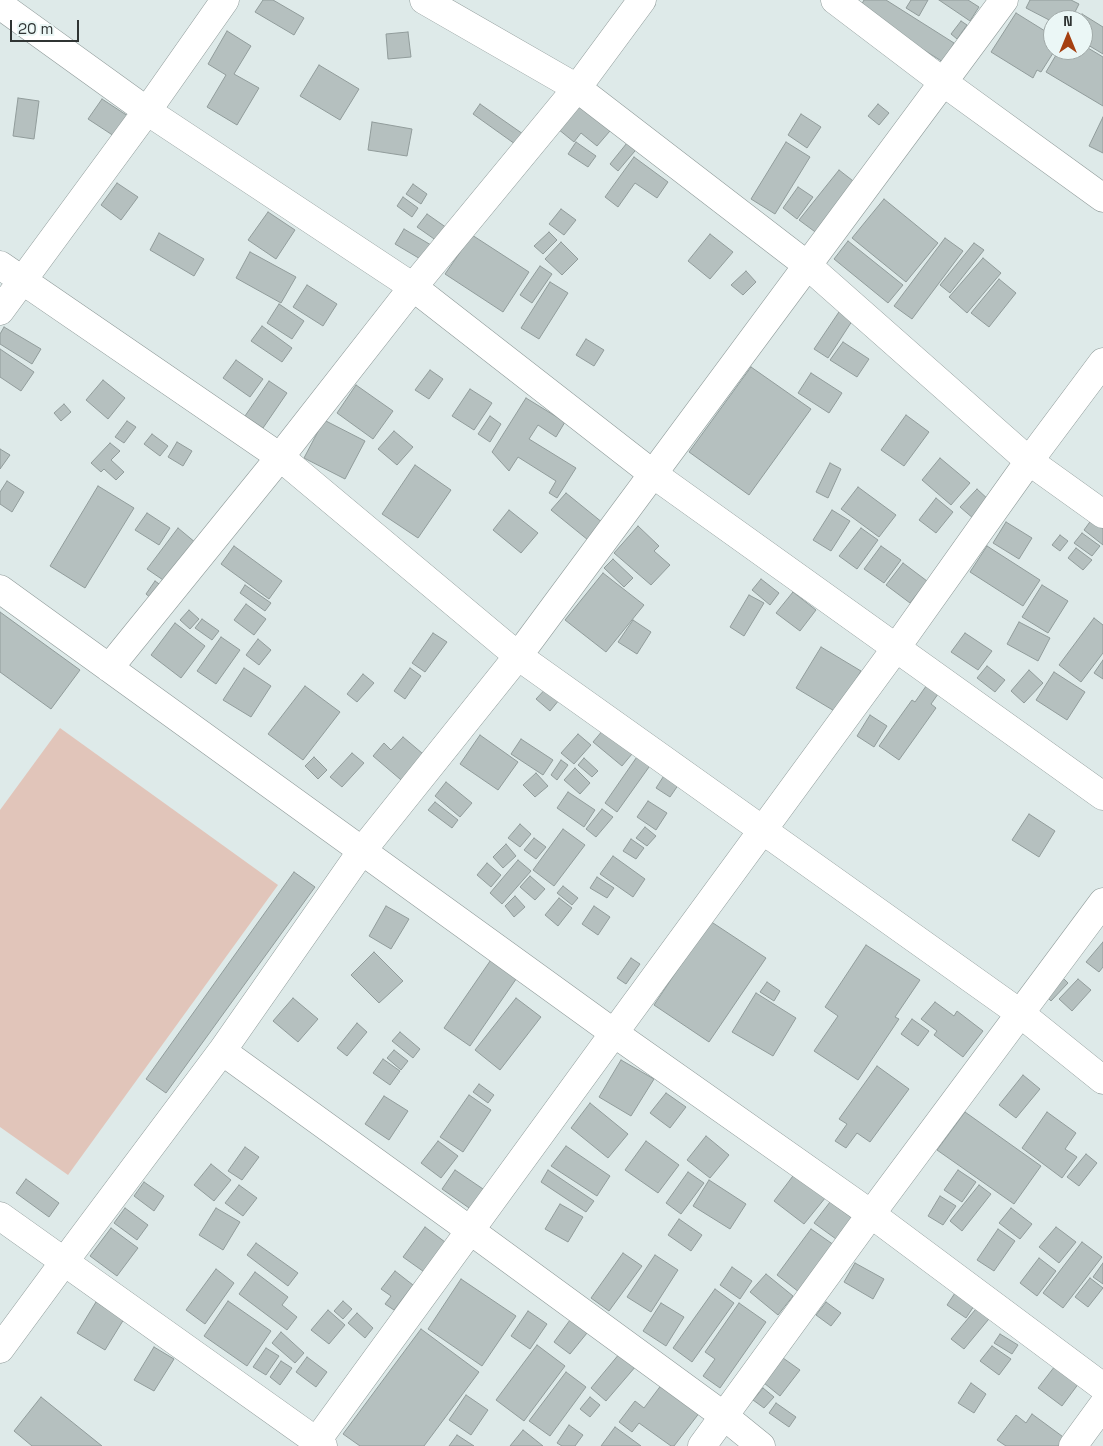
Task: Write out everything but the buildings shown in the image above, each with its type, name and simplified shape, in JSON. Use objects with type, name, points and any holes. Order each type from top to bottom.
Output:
[{"type":"street","points":[[0,311],[147,111],[225,0]]},
{"type":"street","points":[[424,0],[577,88],[807,265],[1029,462],[1103,514]]},
{"type":"street","points":[[109,668],[280,457],[412,287],[577,88],[642,0]]},
{"type":"street","points":[[835,0],[943,82],[1103,198]]},
{"type":"street","points":[[0,1350],[222,1051],[361,852],[518,656],[1004,0]]},
{"type":"street","points":[[0,5],[147,111],[412,287],[653,474],[1103,796]]},
{"type":"street","points":[[0,265],[280,457],[518,656],[1021,1014],[1103,1080]]},
{"type":"street","points":[[0,1216],[318,1445],[614,1033],[1103,362]]},
{"type":"street","points":[[0,589],[361,852],[871,1214],[1103,1387]]},
{"type":"street","points":[[702,1446],[871,1214],[1103,902]]},
{"type":"street","points":[[222,1051],[724,1416],[761,1446]]},
{"type":"street","points":[[1073,1446],[1103,1405]]},
{"type":"shaded area","points":[[60,728],[278,885],[68,1175],[0,1127],[0,810]]}]
